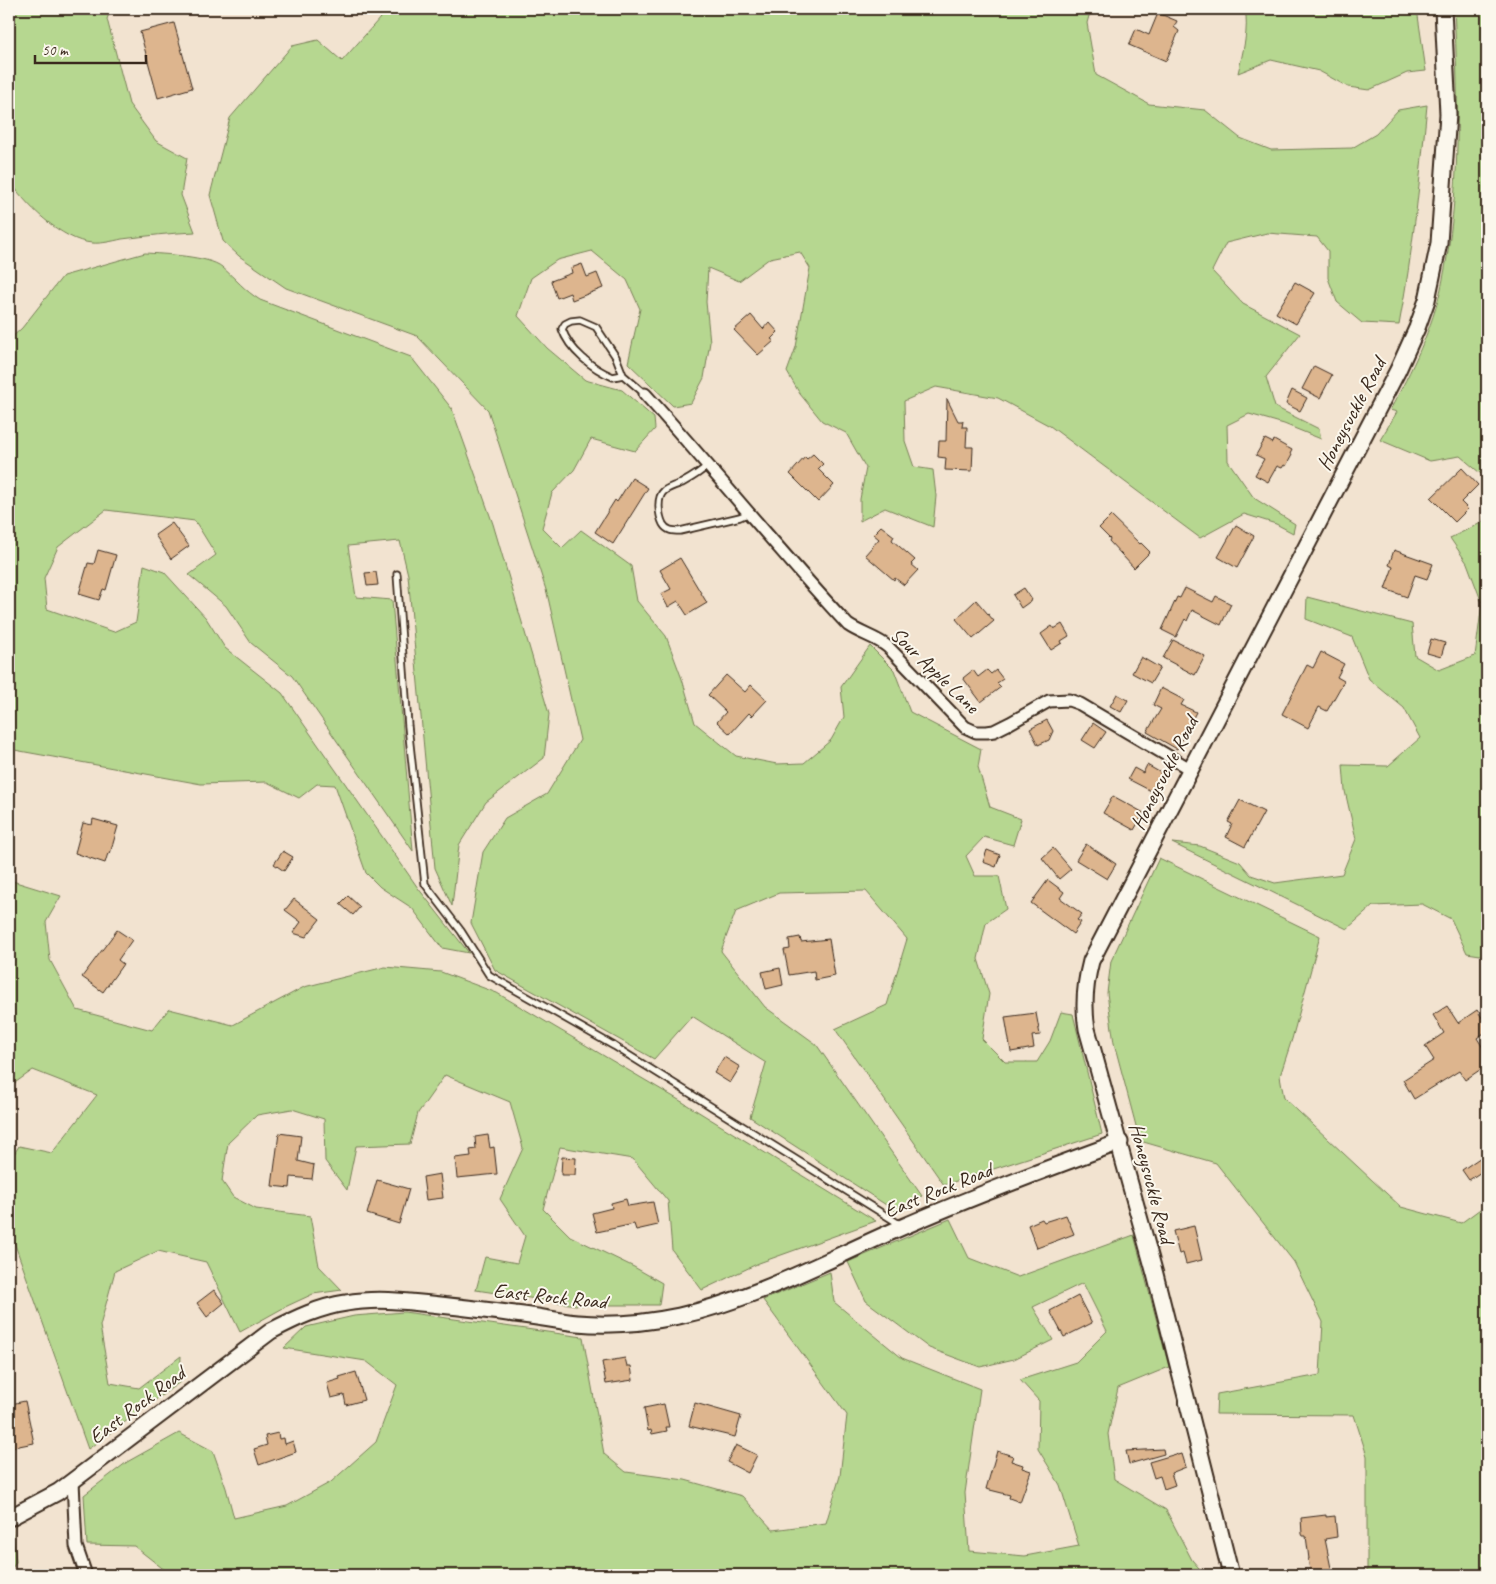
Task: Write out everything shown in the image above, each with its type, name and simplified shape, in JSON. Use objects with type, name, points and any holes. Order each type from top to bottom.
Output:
[{"type":"street","name":"Honeysuckle Road","points":[[1231,1575],[1155,1274],[1120,1142],[1087,1029],[1084,999],[1091,961],[1398,370],[1417,328],[1434,272],[1444,189],[1448,114],[1442,9]]},
{"type":"street","name":"Sour Apple Lane","points":[[645,394],[800,573],[848,624],[856,630],[877,638],[888,647],[965,727],[976,732],[994,731],[1049,701],[1069,700],[1080,704],[1190,769]]},
{"type":"street","name":"East Rock Road","points":[[9,1518],[58,1492],[271,1331],[297,1317],[353,1302],[396,1301],[480,1309],[576,1323],[611,1324],[645,1322],[702,1310],[761,1289],[902,1226],[1053,1166],[1120,1142]]},
{"type":"street","points":[[73,1481],[76,1546],[86,1575]]},
{"type":"lane","points":[[623,375],[613,377],[589,362],[565,338],[562,329],[565,324],[580,320],[596,327],[616,356],[623,375],[645,394]]},
{"type":"lane","points":[[708,465],[684,482],[664,492],[660,498],[659,506],[660,518],[664,527],[672,531],[680,530],[740,518],[749,513]]},
{"type":"lane","points":[[397,574],[408,726],[425,884],[461,931],[489,975],[622,1050],[902,1226]]},
{"type":"green space","points":[[9,9],[111,9],[107,19],[129,104],[156,141],[187,158],[181,195],[195,232],[122,239],[103,243],[80,241],[68,236],[44,219],[15,189],[9,179]]},
{"type":"green space","points":[[388,9],[1091,9],[1087,23],[1096,75],[1149,104],[1205,110],[1240,138],[1271,150],[1352,148],[1376,134],[1398,110],[1427,105],[1412,243],[1399,325],[1362,323],[1337,302],[1328,278],[1328,251],[1317,237],[1267,233],[1226,243],[1212,271],[1243,304],[1300,334],[1266,377],[1275,407],[1319,429],[1321,439],[1284,424],[1249,414],[1227,425],[1228,461],[1254,498],[1295,524],[1293,533],[1276,524],[1244,514],[1200,538],[1050,426],[998,398],[936,387],[904,401],[905,441],[914,467],[933,470],[936,496],[933,527],[885,508],[860,521],[860,499],[866,468],[846,433],[822,421],[800,394],[787,372],[796,347],[810,268],[800,252],[770,258],[739,281],[708,268],[706,302],[710,342],[704,378],[691,403],[673,406],[628,363],[640,309],[627,280],[592,251],[557,260],[531,278],[518,316],[547,348],[585,380],[622,390],[654,418],[655,429],[635,451],[591,439],[574,470],[552,493],[542,528],[562,548],[581,530],[631,566],[637,601],[666,636],[682,679],[695,723],[736,756],[777,764],[804,763],[831,740],[844,717],[841,687],[870,646],[894,670],[910,712],[981,749],[978,767],[990,807],[1021,819],[1013,845],[984,837],[966,856],[975,876],[999,876],[1006,909],[986,923],[978,959],[989,994],[982,1039],[1005,1062],[1037,1062],[1050,1041],[1061,1012],[1073,1014],[1102,1134],[944,1185],[835,1029],[887,1005],[907,939],[866,891],[779,893],[736,911],[721,951],[765,1007],[816,1044],[922,1196],[897,1212],[750,1117],[766,1063],[692,1016],[654,1059],[495,970],[471,923],[483,852],[505,818],[547,794],[580,740],[547,593],[488,410],[417,336],[286,288],[239,256],[223,241],[210,195],[230,118],[292,46],[318,40],[342,61]]},
{"type":"green space","points":[[1245,9],[1417,9],[1426,71],[1407,73],[1369,90],[1348,87],[1319,71],[1271,60],[1238,73],[1246,33]]},
{"type":"green space","points":[[1454,9],[1487,9],[1487,479],[1460,456],[1430,461],[1380,440],[1397,412],[1390,410],[1427,333],[1438,300],[1448,250],[1453,216],[1457,147]]},
{"type":"green space","points":[[145,253],[185,256],[216,263],[260,300],[411,357],[452,409],[493,524],[549,714],[544,758],[486,802],[459,845],[452,906],[435,868],[408,575],[400,541],[348,546],[356,597],[392,600],[413,851],[292,676],[251,643],[226,606],[189,575],[216,555],[195,521],[106,510],[58,547],[44,578],[47,609],[114,632],[136,622],[144,565],[164,572],[206,618],[225,648],[282,693],[418,888],[469,953],[442,948],[412,908],[380,887],[366,873],[335,785],[317,784],[299,798],[267,782],[201,784],[9,749],[9,340],[22,328],[63,276]]},
{"type":"green space","points":[[1487,496],[1487,956],[1467,953],[1451,919],[1422,904],[1373,906],[1347,929],[1172,843],[1200,846],[1240,862],[1251,875],[1275,883],[1342,874],[1356,839],[1345,791],[1343,765],[1388,766],[1420,738],[1404,708],[1369,679],[1352,637],[1306,619],[1307,597],[1412,624],[1415,656],[1439,670],[1475,656],[1482,603],[1467,563],[1450,538],[1483,522]]},
{"type":"green space","points":[[1159,858],[1320,936],[1280,1076],[1284,1098],[1401,1207],[1461,1223],[1487,1204],[1487,1575],[1367,1575],[1367,1456],[1354,1415],[1216,1414],[1217,1394],[1320,1375],[1323,1322],[1294,1262],[1216,1163],[1140,1141],[1114,1043],[1107,993],[1111,961]]},
{"type":"green space","points":[[9,880],[61,896],[46,922],[50,960],[77,1010],[152,1030],[169,1009],[233,1025],[304,987],[385,967],[441,972],[497,993],[684,1103],[876,1221],[759,1263],[702,1290],[672,1250],[668,1201],[633,1159],[560,1147],[543,1209],[570,1236],[634,1267],[662,1283],[659,1305],[576,1305],[476,1290],[485,1257],[517,1263],[525,1236],[500,1199],[523,1148],[510,1102],[445,1075],[418,1113],[410,1144],[356,1146],[347,1190],[325,1161],[324,1119],[292,1109],[257,1115],[228,1143],[222,1181],[233,1197],[256,1209],[310,1216],[319,1266],[342,1290],[313,1294],[240,1332],[206,1262],[158,1251],[115,1271],[100,1326],[110,1383],[139,1388],[181,1356],[180,1382],[88,1449],[9,1228],[9,1162],[19,1146],[52,1153],[97,1095],[33,1070],[9,1087]]},
{"type":"green space","points":[[950,1219],[969,1258],[1018,1277],[1134,1235],[1169,1367],[1118,1388],[1108,1434],[1114,1479],[1166,1510],[1192,1560],[1205,1575],[171,1575],[134,1546],[87,1545],[84,1495],[127,1462],[179,1433],[213,1451],[234,1518],[287,1506],[331,1482],[376,1442],[397,1385],[366,1361],[284,1348],[306,1327],[354,1316],[404,1312],[583,1337],[604,1454],[626,1472],[685,1480],[742,1496],[773,1530],[826,1523],[840,1476],[847,1415],[763,1300],[830,1272],[834,1302],[902,1358],[980,1389],[965,1493],[969,1551],[1025,1556],[1079,1546],[1060,1485],[1038,1449],[1039,1401],[1020,1380],[1076,1362],[1107,1331],[1083,1283],[1033,1307],[1053,1340],[1014,1359],[980,1367],[929,1348],[866,1301],[848,1262]]},
{"type":"green space","points":[[9,1527],[12,1527],[16,1562],[9,1573]]},
{"type":"building","points":[[1158,13],[1177,21],[1174,27],[1179,31],[1166,61],[1129,45],[1136,29],[1149,35]]},
{"type":"building","points":[[174,23],[192,88],[158,98],[140,32]]},
{"type":"building","points":[[582,264],[587,277],[597,273],[603,288],[572,300],[570,293],[557,298],[551,281],[572,273],[571,268]]},
{"type":"building","points":[[1295,282],[1315,293],[1296,324],[1276,313]]},
{"type":"building","points":[[751,315],[763,329],[769,322],[778,332],[771,339],[774,341],[758,355],[734,330]]},
{"type":"building","points":[[1314,366],[1332,375],[1320,398],[1302,389]]},
{"type":"building","points":[[1292,390],[1307,398],[1300,411],[1286,404]]},
{"type":"building","points":[[947,399],[958,421],[963,421],[962,427],[967,427],[966,447],[973,447],[972,471],[945,470],[946,458],[938,457],[939,441],[946,441]]},
{"type":"building","points":[[1265,439],[1273,443],[1274,440],[1292,450],[1290,454],[1292,455],[1286,466],[1284,465],[1282,468],[1277,466],[1268,482],[1255,475],[1264,459],[1256,455]]},
{"type":"building","points":[[813,454],[823,464],[818,469],[834,485],[818,502],[790,474],[805,457],[807,459]]},
{"type":"building","points":[[1462,468],[1478,485],[1461,502],[1468,509],[1455,522],[1431,498]]},
{"type":"building","points":[[632,478],[648,488],[613,544],[595,532],[615,500],[617,502]]},
{"type":"building","points":[[1111,516],[1150,552],[1134,568],[1099,528]]},
{"type":"building","points":[[172,523],[189,546],[171,559],[155,535]]},
{"type":"building","points":[[1236,525],[1254,536],[1237,568],[1218,557]]},
{"type":"building","points":[[881,526],[894,536],[892,540],[915,560],[911,564],[918,570],[904,585],[895,578],[894,580],[865,555],[879,539],[873,534]]},
{"type":"building","points":[[98,550],[116,555],[106,590],[103,589],[99,600],[79,594],[88,563],[94,564]]},
{"type":"building","points":[[1394,550],[1433,564],[1427,579],[1415,575],[1407,597],[1385,589],[1393,567],[1389,565]]},
{"type":"building","points":[[680,558],[707,603],[687,615],[678,601],[668,607],[661,594],[671,589],[660,570]]},
{"type":"building","points":[[376,572],[378,585],[367,586],[365,573]]},
{"type":"building","points":[[1024,588],[1032,600],[1021,608],[1013,595]]},
{"type":"building","points":[[1185,588],[1213,602],[1216,596],[1231,604],[1221,625],[1192,610],[1176,637],[1162,630],[1177,597],[1180,598]]},
{"type":"building","points":[[976,600],[994,621],[973,639],[956,619]]},
{"type":"building","points":[[1062,624],[1069,636],[1051,650],[1041,634],[1052,626],[1054,629]]},
{"type":"building","points":[[1431,639],[1445,643],[1441,657],[1427,653]]},
{"type":"building","points":[[1173,640],[1205,656],[1195,675],[1163,658]]},
{"type":"building","points":[[1321,652],[1344,664],[1337,677],[1344,681],[1327,711],[1319,707],[1308,728],[1282,714],[1307,665],[1313,668]]},
{"type":"building","points":[[1141,657],[1160,668],[1151,683],[1132,673]]},
{"type":"building","points":[[973,670],[978,677],[987,670],[991,674],[996,670],[1003,679],[997,683],[1001,687],[981,702],[963,678]]},
{"type":"building","points":[[726,675],[745,692],[751,685],[767,700],[752,716],[749,713],[730,734],[717,722],[726,712],[708,695]]},
{"type":"building","points":[[1161,688],[1184,700],[1181,705],[1196,712],[1177,749],[1147,732],[1161,709],[1153,705]]},
{"type":"building","points":[[1117,694],[1128,700],[1121,712],[1110,706]]},
{"type":"building","points":[[1047,720],[1053,731],[1049,740],[1038,745],[1030,729]]},
{"type":"building","points":[[1093,723],[1106,732],[1095,748],[1082,740]]},
{"type":"building","points":[[1147,765],[1161,773],[1160,776],[1163,777],[1155,793],[1128,779],[1134,768],[1143,773]]},
{"type":"building","points":[[1113,796],[1144,813],[1134,830],[1103,813]]},
{"type":"building","points":[[1240,800],[1264,812],[1245,847],[1226,837],[1232,824],[1228,822]]},
{"type":"building","points":[[93,819],[118,826],[110,854],[108,853],[105,863],[75,853],[83,823],[92,825]]},
{"type":"building","points":[[1086,844],[1116,864],[1107,879],[1076,860]]},
{"type":"building","points":[[1053,848],[1071,869],[1059,879],[1042,858]]},
{"type":"building","points":[[987,850],[1000,855],[996,867],[983,862]]},
{"type":"building","points":[[283,851],[293,857],[284,871],[274,864]]},
{"type":"building","points":[[1048,880],[1064,892],[1060,898],[1082,914],[1077,920],[1081,922],[1073,934],[1031,903]]},
{"type":"building","points":[[348,896],[360,907],[353,915],[340,904]]},
{"type":"building","points":[[294,899],[320,919],[306,937],[293,933],[301,922],[285,910]]},
{"type":"building","points":[[117,930],[132,940],[118,960],[123,964],[103,992],[82,977]]},
{"type":"building","points":[[800,937],[801,942],[829,939],[835,976],[815,980],[814,971],[789,975],[784,950],[790,949],[789,939]]},
{"type":"building","points":[[780,968],[783,985],[766,989],[762,972]]},
{"type":"building","points":[[1447,1006],[1458,1023],[1477,1010],[1487,1025],[1487,1031],[1477,1038],[1487,1054],[1487,1065],[1465,1080],[1459,1071],[1414,1099],[1403,1080],[1434,1060],[1425,1046],[1444,1033],[1433,1015]]},
{"type":"building","points":[[1036,1013],[1040,1035],[1032,1036],[1034,1048],[1011,1052],[1005,1017]]},
{"type":"building","points":[[724,1057],[740,1067],[730,1083],[714,1073]]},
{"type":"building","points":[[279,1133],[301,1136],[298,1161],[314,1165],[312,1179],[291,1177],[290,1188],[272,1186]]},
{"type":"building","points":[[488,1135],[490,1148],[494,1147],[497,1174],[457,1178],[455,1158],[471,1156],[470,1150],[476,1149],[475,1137]]},
{"type":"building","points":[[1487,1153],[1487,1168],[1469,1180],[1462,1170]]},
{"type":"building","points":[[562,1157],[576,1158],[575,1175],[561,1175]]},
{"type":"building","points":[[440,1174],[443,1198],[426,1200],[423,1177]]},
{"type":"building","points":[[377,1180],[409,1189],[399,1224],[367,1214]]},
{"type":"building","points":[[626,1199],[628,1206],[653,1202],[658,1225],[636,1230],[634,1224],[597,1232],[592,1213],[612,1208],[611,1203]]},
{"type":"building","points":[[1066,1215],[1074,1234],[1037,1248],[1028,1225],[1042,1219],[1044,1222]]},
{"type":"building","points":[[1194,1226],[1202,1260],[1186,1264],[1183,1253],[1179,1254],[1173,1231]]},
{"type":"building","points":[[214,1290],[224,1303],[207,1317],[197,1303]]},
{"type":"building","points":[[1078,1296],[1092,1323],[1064,1337],[1050,1311]]},
{"type":"building","points":[[625,1358],[627,1366],[631,1366],[633,1380],[606,1384],[602,1362]]},
{"type":"building","points":[[356,1372],[364,1400],[346,1405],[344,1395],[331,1398],[327,1383]]},
{"type":"building","points":[[25,1401],[34,1443],[9,1448],[9,1416],[13,1415],[11,1404]]},
{"type":"building","points":[[695,1403],[741,1416],[735,1437],[689,1426]]},
{"type":"building","points":[[664,1404],[669,1427],[666,1427],[667,1431],[652,1434],[651,1430],[648,1431],[644,1408]]},
{"type":"building","points":[[278,1433],[279,1439],[284,1438],[285,1444],[293,1441],[296,1452],[259,1465],[254,1449],[267,1445],[265,1436]]},
{"type":"building","points":[[736,1445],[757,1455],[748,1473],[727,1462]]},
{"type":"building","points":[[1163,1449],[1164,1454],[1129,1464],[1126,1451]]},
{"type":"building","points":[[997,1451],[1013,1456],[1011,1461],[1023,1465],[1022,1468],[1031,1471],[1020,1502],[1009,1498],[1010,1495],[986,1489]]},
{"type":"building","points":[[1182,1454],[1186,1467],[1171,1473],[1175,1485],[1164,1489],[1160,1476],[1154,1478],[1149,1462]]},
{"type":"building","points":[[1326,1515],[1326,1517],[1335,1516],[1337,1537],[1325,1539],[1332,1573],[1311,1575],[1306,1536],[1302,1534],[1301,1518]]}]
